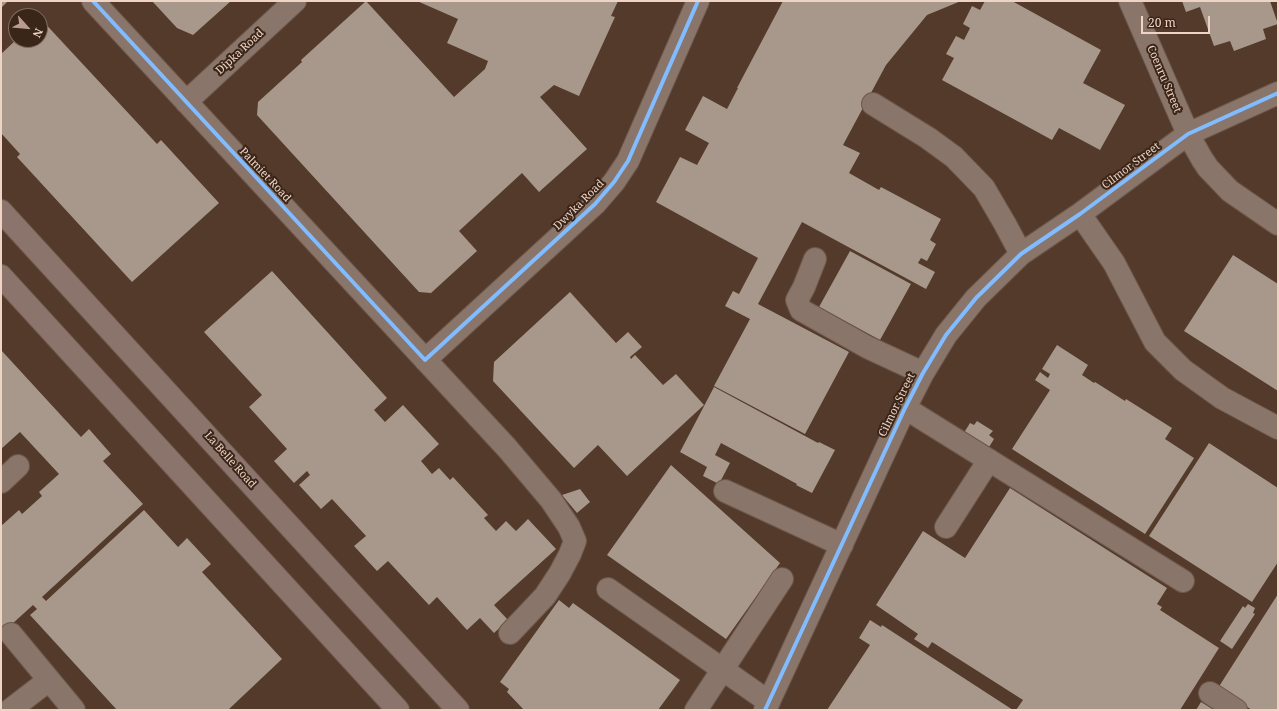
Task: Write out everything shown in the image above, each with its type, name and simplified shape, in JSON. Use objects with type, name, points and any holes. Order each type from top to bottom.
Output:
[{"type":"main road","name":"La Belle Road","points":[[1,211],[458,710]]},
{"type":"main road","points":[[1,276],[398,710]]},
{"type":"street","name":"Palmiet Road","points":[[93,1],[507,448],[551,500],[569,527],[575,540],[563,567],[545,596],[510,633]]},
{"type":"street","name":"Dipka Road","points":[[186,102],[295,1]]},
{"type":"street","name":"Dwyka Road","points":[[425,360],[595,204],[614,182],[628,161],[698,1]]},
{"type":"street","name":"Coenru Street","points":[[1130,1],[1188,134],[1202,159],[1208,168],[1230,191],[1278,224]]},
{"type":"street","name":"Cilmor Street","points":[[767,706],[905,408],[923,373],[946,335],[976,298],[1021,254],[1080,214],[1188,134],[1278,93]]},
{"type":"street","points":[[873,104],[928,138],[954,158],[984,188],[1021,254]]},
{"type":"street","points":[[1080,214],[1114,263],[1155,342],[1183,370],[1222,398],[1278,428]]},
{"type":"street","points":[[815,259],[797,300],[802,310],[867,347],[923,373]]},
{"type":"street","points":[[905,408],[1183,581]]},
{"type":"street","points":[[946,528],[989,460]]},
{"type":"street","points":[[1,482],[18,466]]},
{"type":"street","points":[[725,491],[842,545]]},
{"type":"street","points":[[696,710],[782,579]]},
{"type":"street","points":[[608,589],[722,670],[767,706]]},
{"type":"street","points":[[11,634],[74,710]]},
{"type":"street","points":[[10,710],[49,680]]},
{"type":"street","points":[[1210,693],[1236,710]]},
{"type":"building","points":[[1,1],[8,1],[1,8]]},
{"type":"building","points":[[152,1],[231,1],[193,35],[177,28]]},
{"type":"building","points":[[366,1],[454,97],[485,69],[488,61],[447,43],[458,19],[417,1],[618,1],[611,16],[615,17],[579,96],[554,85],[540,97],[587,149],[539,192],[522,173],[459,231],[477,251],[431,293],[419,292],[257,115],[258,102],[302,62],[301,60]]},
{"type":"building","points":[[783,1],[961,1],[927,15],[886,65],[843,145],[860,153],[849,173],[879,190],[881,187],[941,219],[930,240],[936,244],[927,261],[921,258],[918,263],[935,272],[926,289],[802,222],[758,304],[849,352],[805,434],[714,386],[750,319],[725,306],[733,291],[739,294],[758,258],[656,202],[680,157],[697,165],[709,143],[685,130],[703,96],[727,109]]},
{"type":"building","points":[[985,1],[1012,1],[1101,50],[1083,83],[1125,105],[1100,150],[1059,128],[1052,140],[942,80],[954,58],[946,54],[956,36],[964,40],[970,28],[963,24],[972,6],[980,10]]},
{"type":"building","points":[[1182,1],[1270,1],[1278,24],[1263,29],[1266,39],[1234,51],[1230,41],[1214,46],[1200,7],[1186,12]]},
{"type":"building","points":[[48,27],[157,144],[161,140],[219,203],[132,282],[17,157],[20,154],[1,133],[1,54],[8,47],[48,48]]},
{"type":"building","points":[[850,251],[911,284],[880,340],[819,307]]},
{"type":"building","points":[[1233,255],[1278,284],[1278,391],[1184,331]]},
{"type":"building","points":[[272,271],[387,398],[374,410],[385,422],[403,405],[439,444],[421,461],[432,474],[439,468],[450,480],[453,477],[488,515],[484,518],[496,531],[506,521],[516,531],[528,519],[556,549],[494,605],[508,620],[494,633],[480,618],[467,630],[437,597],[429,605],[388,561],[377,571],[354,546],[366,536],[332,499],[321,509],[299,485],[310,475],[307,471],[294,483],[274,461],[287,449],[249,407],[262,395],[204,332]]},
{"type":"building","points":[[570,292],[616,343],[628,332],[642,347],[630,357],[631,359],[635,355],[663,385],[676,374],[704,405],[627,476],[598,445],[574,468],[493,381],[494,362]]},
{"type":"building","points":[[1057,345],[1088,365],[1082,375],[1125,401],[1126,399],[1172,428],[1165,439],[1194,458],[1145,534],[1012,449],[1050,390],[1035,380],[1040,372],[1048,378],[1050,374],[1042,369]]},
{"type":"building","points":[[1,350],[81,437],[89,429],[111,454],[103,461],[143,504],[42,597],[46,601],[144,510],[178,547],[187,538],[211,564],[202,572],[282,659],[228,710],[117,710],[30,615],[37,609],[33,605],[1,634],[1,526],[19,510],[22,514],[42,496],[39,492],[59,474],[20,432],[1,449]]},
{"type":"building","points":[[714,387],[818,443],[819,442],[835,450],[812,493],[721,443],[715,455],[730,463],[719,484],[703,476],[707,467],[680,452]]},
{"type":"building","points":[[977,421],[993,431],[989,435],[994,439],[986,452],[962,436],[970,423],[974,425]]},
{"type":"building","points":[[1209,443],[1278,488],[1278,562],[1252,602],[1149,536]]},
{"type":"building","points":[[671,465],[780,563],[726,639],[607,555]]},
{"type":"building","points":[[1010,488],[1167,588],[1157,604],[1162,607],[1160,610],[1219,648],[1180,710],[1016,710],[1023,700],[932,642],[928,648],[914,639],[918,634],[876,605],[923,531],[965,558]]},
{"type":"building","points":[[580,489],[590,502],[577,513],[562,495]]},
{"type":"building","points":[[1278,594],[1278,710],[1252,710],[1218,688]]},
{"type":"building","points":[[559,600],[569,608],[573,603],[680,680],[658,710],[524,710],[507,692],[509,689],[500,682]]},
{"type":"building","points":[[1248,604],[1255,608],[1253,613],[1255,614],[1232,649],[1220,641],[1243,606],[1245,608]]},
{"type":"building","points":[[870,620],[881,627],[882,625],[1013,710],[827,710],[870,645],[859,638]]},
{"type":"building","points":[[1201,702],[1214,710],[1196,710]]},
{"type":"cycle path","points":[[93,1],[425,360],[595,204],[614,182],[628,161],[698,1]]},
{"type":"cycle path","points":[[765,710],[905,408],[923,373],[946,335],[976,298],[1021,254],[1080,214],[1188,134],[1278,93]]}]
